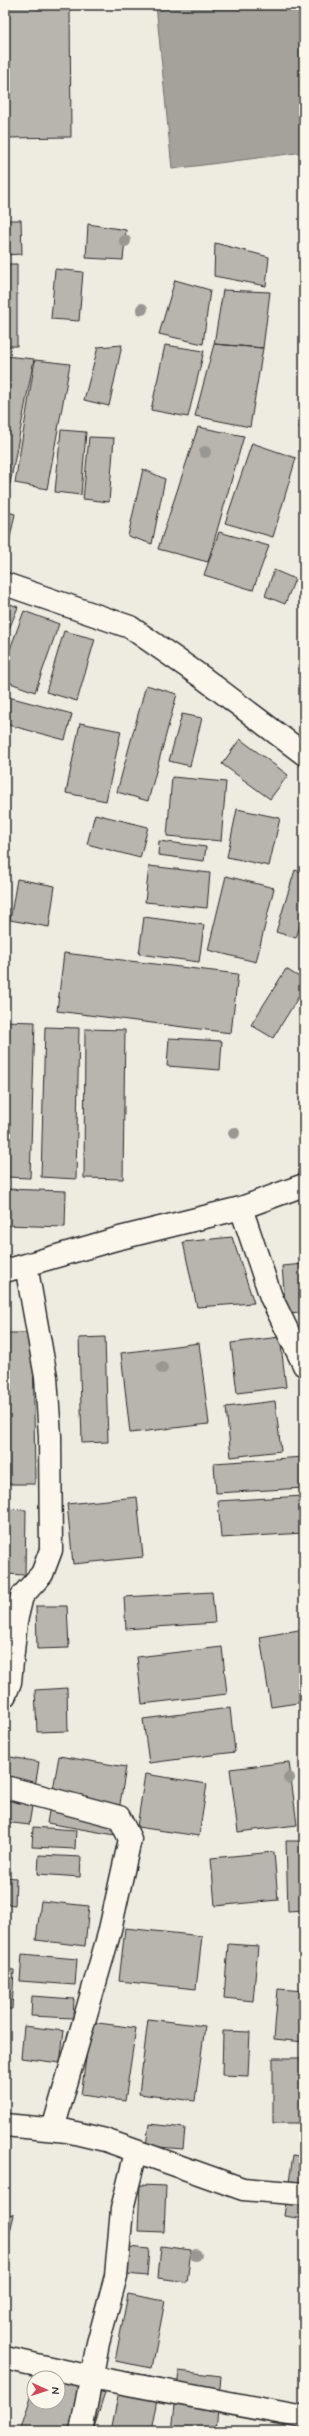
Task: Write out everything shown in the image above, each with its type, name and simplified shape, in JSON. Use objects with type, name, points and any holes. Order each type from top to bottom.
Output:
[{"type":"street","points":[[5,584],[130,628],[202,677],[304,754]]},
{"type":"street","points":[[5,1271],[241,1208],[304,1185]]},
{"type":"street","points":[[241,1208],[271,1297],[304,1365]]},
{"type":"street","points":[[5,1695],[10,1682],[16,1621],[22,1596],[42,1574],[51,1550],[50,1436],[46,1377],[26,1265]]},
{"type":"street","points":[[5,1787],[119,1817],[130,1839],[109,1934],[53,2129]]},
{"type":"street","points":[[5,2125],[53,2129],[105,2140],[243,2189],[304,2194]]},
{"type":"street","points":[[81,2431],[91,2377],[116,2276],[122,2209],[136,2152]]},
{"type":"street","points":[[5,2358],[91,2377],[304,2417]]},
{"type":"shaded area","points":[[156,5],[304,5],[304,152],[172,169]]},
{"type":"building","points":[[70,6],[71,137],[5,138],[5,7]]},
{"type":"building","points":[[5,181],[7,216],[5,216]]},
{"type":"building","points":[[5,220],[21,220],[22,254],[5,255]]},
{"type":"building","points":[[88,224],[126,230],[123,260],[86,258]]},
{"type":"building","points":[[215,243],[269,257],[266,286],[214,276]]},
{"type":"building","points":[[5,264],[17,264],[17,346],[5,346]]},
{"type":"building","points":[[55,269],[83,272],[79,321],[51,319]]},
{"type":"building","points":[[175,280],[210,290],[203,344],[159,334]]},
{"type":"building","points":[[223,290],[270,292],[263,348],[214,344]]},
{"type":"building","points":[[214,344],[263,348],[250,427],[195,416]]},
{"type":"building","points":[[122,345],[109,406],[84,400],[98,347]]},
{"type":"building","points":[[165,345],[204,351],[188,417],[151,410]]},
{"type":"building","points":[[5,356],[34,359],[10,484],[5,483]]},
{"type":"building","points":[[35,360],[70,364],[47,489],[15,483]]},
{"type":"building","points":[[304,409],[304,429],[299,428]]},
{"type":"building","points":[[198,427],[244,436],[208,562],[158,549]]},
{"type":"building","points":[[61,430],[86,432],[81,495],[55,492]]},
{"type":"building","points":[[89,437],[114,438],[109,502],[83,499]]},
{"type":"building","points":[[252,443],[296,458],[273,537],[225,523]]},
{"type":"building","points":[[143,469],[165,479],[152,544],[128,536]]},
{"type":"building","points":[[5,511],[15,514],[5,561]]},
{"type":"building","points":[[219,532],[269,546],[253,590],[204,575]]},
{"type":"building","points":[[274,570],[295,579],[285,604],[265,596]]},
{"type":"building","points":[[5,602],[18,607],[5,639]]},
{"type":"building","points":[[24,611],[59,624],[35,692],[5,681],[5,663]]},
{"type":"building","points":[[64,631],[95,639],[77,701],[46,692]]},
{"type":"building","points":[[146,685],[177,694],[148,801],[117,792]]},
{"type":"building","points":[[5,696],[72,714],[65,740],[5,724]]},
{"type":"building","points":[[182,714],[202,718],[190,766],[169,761]]},
{"type":"building","points":[[80,723],[121,731],[106,801],[66,793]]},
{"type":"building","points":[[240,739],[288,775],[270,799],[222,764]]},
{"type":"building","points":[[172,777],[226,782],[221,841],[167,836]]},
{"type":"building","points":[[237,809],[280,818],[269,866],[227,857]]},
{"type":"building","points":[[95,814],[148,827],[140,858],[87,844]]},
{"type":"building","points":[[159,841],[206,847],[204,861],[158,855]]},
{"type":"building","points":[[149,866],[210,873],[207,908],[145,902]]},
{"type":"building","points":[[295,870],[304,873],[304,914],[296,938],[276,932]]},
{"type":"building","points":[[226,876],[274,888],[256,962],[208,950]]},
{"type":"building","points":[[17,879],[55,886],[49,927],[10,920]]},
{"type":"building","points":[[144,917],[204,925],[199,962],[139,954]]},
{"type":"building","points":[[64,953],[238,974],[231,1033],[57,1011]]},
{"type":"building","points":[[286,969],[304,980],[304,988],[273,1038],[251,1025]]},
{"type":"building","points":[[5,1021],[35,1022],[30,1178],[5,1177]]},
{"type":"building","points":[[45,1027],[79,1028],[76,1179],[41,1177]]},
{"type":"building","points":[[85,1029],[125,1030],[123,1179],[84,1178]]},
{"type":"building","points":[[169,1038],[222,1041],[220,1070],[167,1066]]},
{"type":"building","points":[[5,1189],[66,1191],[65,1227],[5,1225]]},
{"type":"building","points":[[232,1237],[254,1303],[197,1307],[183,1242]]},
{"type":"building","points":[[304,1264],[304,1313],[286,1314],[282,1266]]},
{"type":"building","points":[[5,1333],[33,1333],[35,1484],[5,1484]]},
{"type":"building","points":[[105,1337],[108,1442],[82,1443],[79,1338]]},
{"type":"building","points":[[280,1337],[286,1387],[237,1393],[231,1343]]},
{"type":"building","points":[[199,1343],[209,1424],[130,1433],[121,1353]]},
{"type":"building","points":[[275,1401],[281,1451],[231,1457],[226,1407]]},
{"type":"building","points":[[304,1457],[304,1488],[216,1493],[214,1463]]},
{"type":"building","points":[[304,1496],[304,1533],[221,1538],[218,1501]]},
{"type":"building","points":[[137,1497],[143,1557],[73,1564],[67,1504]]},
{"type":"building","points":[[5,1509],[26,1510],[25,1575],[5,1574]]},
{"type":"building","points":[[212,1592],[215,1623],[126,1629],[124,1597]]},
{"type":"building","points":[[36,1606],[67,1606],[69,1648],[37,1649]]},
{"type":"building","points":[[304,1629],[304,1702],[271,1707],[260,1637]]},
{"type":"building","points":[[222,1647],[227,1694],[142,1704],[137,1657]]},
{"type":"building","points":[[67,1688],[68,1731],[37,1732],[35,1690]]},
{"type":"building","points":[[230,1708],[235,1752],[149,1763],[143,1719]]},
{"type":"building","points":[[5,1756],[39,1762],[29,1825],[5,1822]]},
{"type":"building","points":[[59,1756],[126,1767],[115,1835],[47,1823]]},
{"type":"building","points":[[289,1762],[297,1825],[238,1832],[230,1769]]},
{"type":"building","points":[[145,1774],[207,1784],[199,1836],[137,1827]]},
{"type":"building","points":[[33,1827],[76,1830],[75,1849],[32,1847]]},
{"type":"building","points":[[286,1841],[302,1841],[304,1910],[288,1911]]},
{"type":"building","points":[[274,1852],[278,1900],[215,1906],[211,1858]]},
{"type":"building","points":[[39,1855],[81,1857],[80,1877],[38,1874]]},
{"type":"building","points":[[5,1877],[16,1878],[15,1905],[5,1904]]},
{"type":"building","points":[[41,1901],[89,1906],[85,1946],[36,1940]]},
{"type":"building","points":[[125,1928],[202,1936],[196,1989],[119,1981]]},
{"type":"building","points":[[228,1944],[258,1946],[253,2001],[224,1998]]},
{"type":"building","points":[[22,1954],[77,1959],[75,1985],[20,1981]]},
{"type":"building","points":[[5,1969],[14,1970],[12,2009],[5,2009]]},
{"type":"building","points":[[278,1989],[304,1991],[304,2042],[274,2039]]},
{"type":"building","points":[[32,1996],[74,1999],[73,2018],[31,2016]]},
{"type":"building","points":[[148,2019],[205,2026],[195,2101],[139,2094]]},
{"type":"building","points":[[91,2022],[136,2028],[125,2101],[81,2095]]},
{"type":"building","points":[[24,2026],[64,2031],[60,2063],[21,2058]]},
{"type":"building","points":[[223,2031],[250,2032],[248,2076],[222,2075]]},
{"type":"building","points":[[273,2058],[304,2058],[304,2123],[273,2123]]},
{"type":"building","points":[[149,2124],[185,2128],[183,2149],[146,2146]]},
{"type":"building","points":[[293,2155],[304,2157],[304,2219],[284,2216]]},
{"type":"building","points":[[140,2185],[166,2186],[164,2232],[138,2231]]},
{"type":"building","points":[[5,2213],[14,2215],[5,2252]]},
{"type":"building","points":[[161,2246],[191,2250],[187,2282],[158,2278]]},
{"type":"building","points":[[129,2247],[149,2249],[147,2276],[127,2274]]},
{"type":"building","points":[[128,2294],[165,2301],[152,2368],[115,2361]]},
{"type":"building","points":[[123,2371],[161,2378],[151,2431],[111,2431]]},
{"type":"building","points":[[179,2371],[221,2376],[216,2431],[172,2431]]},
{"type":"building","points":[[66,2381],[105,2393],[93,2431],[20,2431],[27,2410],[66,2410]]}]
